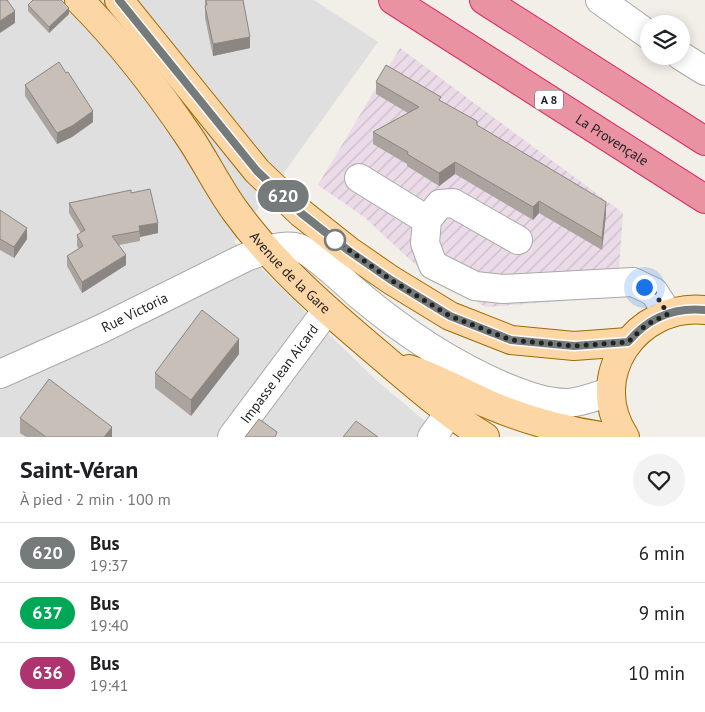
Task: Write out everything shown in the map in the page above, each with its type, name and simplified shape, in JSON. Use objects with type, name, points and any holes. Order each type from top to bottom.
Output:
[{"type":"highway","name":"La Provençale","points":[[393,0],[705,200]]},
{"type":"highway","points":[[484,0],[705,141]]},
{"type":"main road","name":"Avenue de la Gare","points":[[80,0],[119,42],[154,86],[186,131],[236,212],[267,249],[327,310],[450,412],[485,437]]},
{"type":"main road","points":[[120,0],[257,171],[301,213],[349,251],[391,280],[450,316],[511,340],[574,346],[628,342]]},
{"type":"main road","points":[[625,437],[614,412],[611,392],[617,362],[628,342],[646,325],[668,314],[685,310],[705,310]]},
{"type":"main road","points":[[389,362],[431,376],[489,404],[552,428],[607,437]]},
{"type":"street","points":[[95,0],[119,42]]},
{"type":"street","points":[[600,0],[640,29]]},
{"type":"street","points":[[690,62],[705,71]]},
{"type":"street","points":[[359,178],[427,220]]},
{"type":"street","points":[[518,240],[453,203],[440,204],[427,220],[425,243],[433,265],[475,286],[502,289],[633,282],[654,292],[668,314]]},
{"type":"street","name":"Rue Victoria","points":[[0,374],[101,329],[244,258],[267,249],[299,248],[315,258],[376,309],[428,347],[459,365],[522,394],[549,402],[569,403],[611,392]]},
{"type":"street","name":"Impasse Jean Aicard","points":[[232,437],[327,310]]},
{"type":"street","points":[[432,437],[450,412]]},
{"type":"shaded area","points":[[0,0],[314,0],[378,42],[234,242],[376,380],[444,437],[0,437]]},
{"type":"shaded area","points":[[400,48],[623,213],[617,297],[486,307],[418,267],[364,217],[318,185]]},
{"type":"building","points":[[0,0],[7,0],[15,11],[0,21]]},
{"type":"building","points":[[33,0],[61,0],[69,8],[49,27],[28,5]]},
{"type":"building","points":[[206,0],[243,0],[250,37],[213,44],[205,6],[207,5]]},
{"type":"building","points":[[59,62],[66,73],[68,72],[93,111],[72,126],[57,133],[25,85]]},
{"type":"building","points":[[386,65],[441,97],[439,100],[477,121],[477,125],[606,202],[602,238],[539,201],[533,207],[455,162],[439,173],[373,132],[419,107],[376,82]]},
{"type":"building","points":[[150,189],[158,223],[139,226],[140,231],[112,236],[126,255],[82,282],[67,256],[83,246],[77,235],[85,230],[69,203],[131,190],[131,193]]},
{"type":"building","points":[[0,210],[27,228],[14,247],[0,239]]},
{"type":"building","points":[[202,310],[239,339],[191,400],[155,373]]},
{"type":"building","points":[[49,379],[112,427],[104,437],[46,437],[20,418]]},
{"type":"building","points":[[259,419],[277,432],[275,437],[245,437]]},
{"type":"building","points":[[356,421],[378,437],[343,437]]},
{"type":"bus line","name":"620","points":[[119,0],[257,171],[301,213],[349,251],[391,280],[450,316],[511,340],[574,346],[628,342],[642,328],[658,317],[679,310],[705,310]]},
{"type":"route","points":[[335,240],[391,280],[450,316],[511,340],[574,346],[628,342],[646,325],[658,317],[668,314],[654,292],[644,287]]}]
